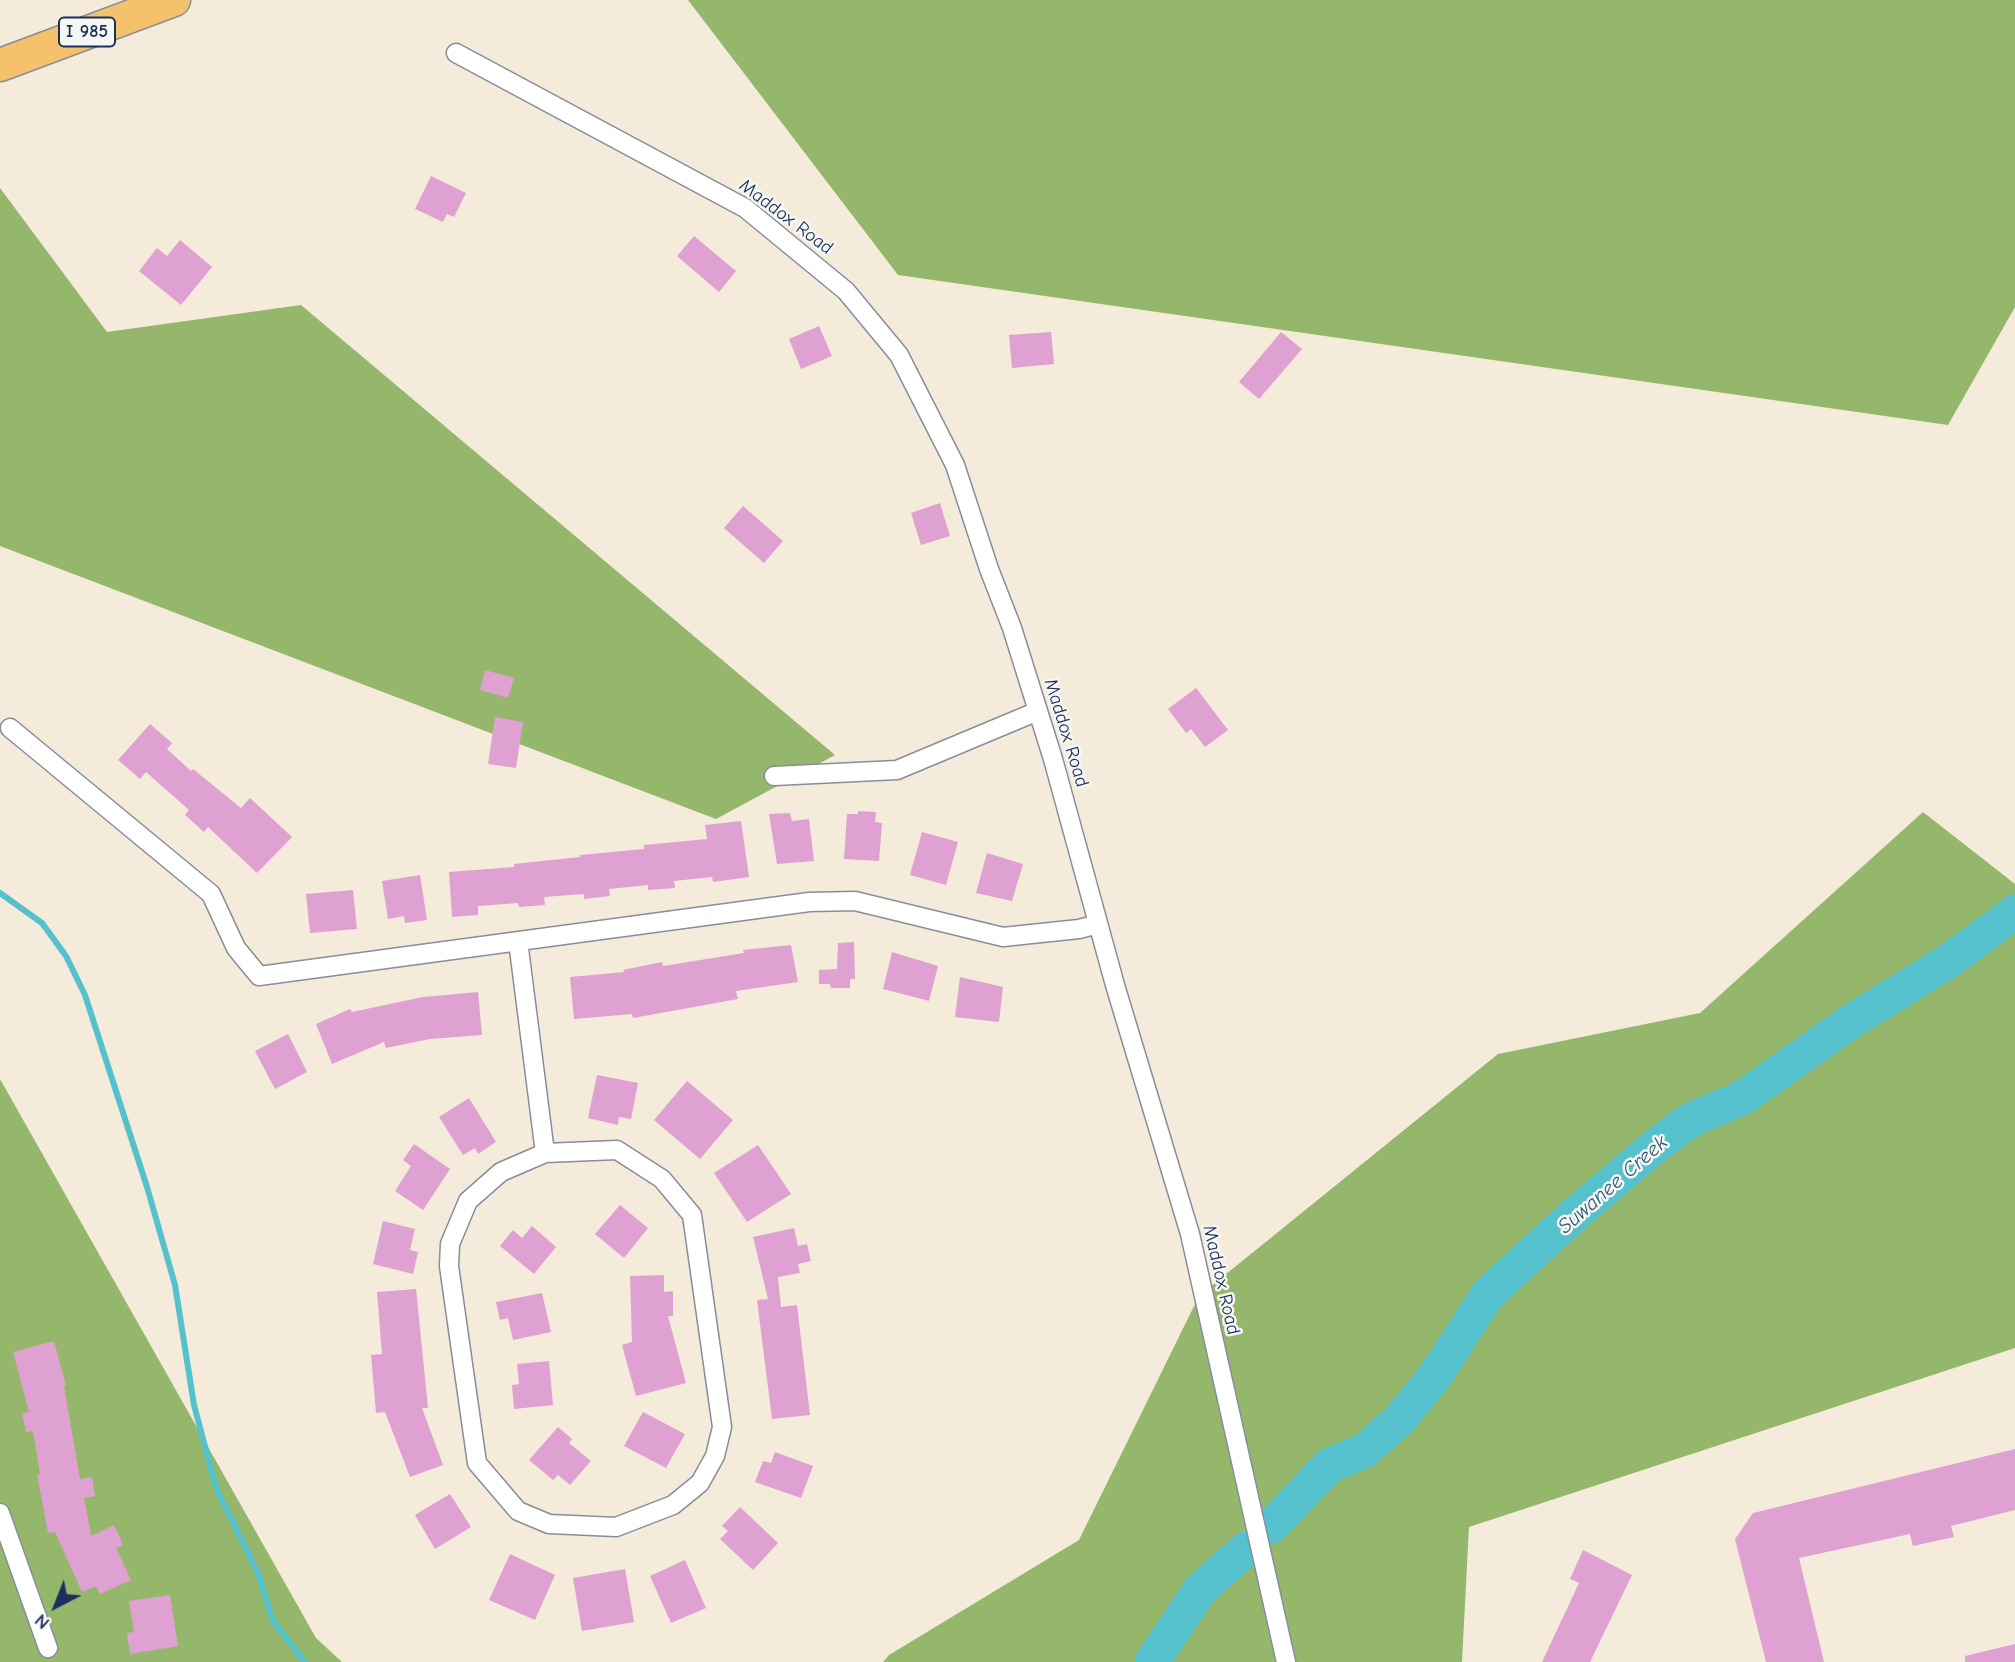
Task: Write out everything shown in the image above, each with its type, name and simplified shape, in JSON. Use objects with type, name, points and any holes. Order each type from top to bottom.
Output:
[{"type":"highway","name":"I 985","points":[[0,65],[174,0]]},
{"type":"street","name":"Maddox Road","points":[[456,53],[746,208],[846,291],[899,355],[955,465],[1038,711],[1190,1234],[1286,1662]]},
{"type":"street","points":[[774,776],[897,770],[1038,711]]},
{"type":"street","points":[[10,728],[211,894],[236,948],[259,976],[810,902],[855,901],[1003,937],[1079,929],[1098,924]]},
{"type":"street","points":[[518,941],[545,1153]]},
{"type":"street","points":[[617,1150],[663,1179],[692,1215],[722,1427],[715,1456],[700,1483],[673,1505],[616,1527],[549,1524],[518,1511],[477,1463],[449,1266],[450,1244],[468,1201],[501,1172],[545,1153],[617,1150]]},
{"type":"street","points":[[0,1513],[48,1648]]},
{"type":"green space","points":[[688,0],[2015,0],[2015,307],[1948,425],[898,275]]},
{"type":"green space","points":[[0,188],[107,332],[301,305],[835,755],[716,819],[0,546]]},
{"type":"green space","points":[[1923,812],[2015,884],[2015,1348],[1469,1527],[1462,1662],[883,1662],[889,1655],[1079,1540],[1199,1296],[1498,1054],[1700,1013]]},
{"type":"green space","points":[[0,1079],[316,1638],[342,1662],[0,1662]]},
{"type":"building","points":[[431,176],[466,193],[454,217],[447,214],[443,222],[415,209]]},
{"type":"building","points":[[694,236],[736,271],[719,292],[677,256]]},
{"type":"building","points":[[180,240],[212,267],[181,305],[139,271],[157,248],[167,256]]},
{"type":"building","points":[[819,326],[832,356],[801,369],[789,339]]},
{"type":"building","points":[[1051,332],[1054,364],[1012,368],[1009,335]]},
{"type":"building","points":[[1281,332],[1302,349],[1259,399],[1239,382]]},
{"type":"building","points":[[940,503],[950,536],[921,545],[911,513]]},
{"type":"building","points":[[743,506],[783,541],[764,563],[724,528]]},
{"type":"building","points":[[485,670],[514,678],[508,698],[480,690]]},
{"type":"building","points":[[1196,688],[1228,730],[1205,747],[1191,729],[1186,733],[1168,709]]},
{"type":"building","points":[[495,717],[523,722],[516,768],[488,764]]},
{"type":"building","points":[[150,724],[172,743],[167,749],[191,771],[193,769],[241,808],[250,798],[292,837],[257,873],[208,827],[204,832],[185,815],[189,810],[146,772],[140,779],[118,760]]},
{"type":"building","points":[[858,811],[876,812],[875,822],[882,823],[879,861],[844,859],[847,814],[858,814]]},
{"type":"building","points":[[790,813],[792,821],[809,819],[814,861],[777,864],[769,814]]},
{"type":"building","points":[[741,821],[749,877],[713,882],[712,877],[674,881],[675,888],[648,890],[648,885],[609,889],[610,896],[584,899],[584,894],[544,897],[545,905],[519,907],[518,903],[478,906],[478,915],[452,917],[449,872],[514,867],[514,864],[644,849],[644,845],[707,839],[705,825]]},
{"type":"building","points":[[922,832],[958,842],[946,885],[910,875]]},
{"type":"building","points":[[987,853],[1023,864],[1012,901],[976,893]]},
{"type":"building","points":[[420,875],[427,920],[405,923],[404,916],[388,919],[382,881]]},
{"type":"building","points":[[353,890],[357,929],[310,933],[306,894]]},
{"type":"building","points":[[854,942],[855,979],[850,979],[850,988],[831,988],[830,984],[819,984],[819,970],[837,969],[838,943]]},
{"type":"building","points":[[791,945],[798,982],[736,991],[738,999],[633,1018],[632,1014],[574,1019],[570,977],[624,972],[623,970],[662,962],[663,966],[744,953],[743,950]]},
{"type":"building","points":[[892,952],[938,966],[929,1001],[883,989]]},
{"type":"building","points":[[960,977],[1003,987],[999,1022],[955,1017]]},
{"type":"building","points":[[478,992],[482,1035],[430,1039],[386,1048],[384,1042],[332,1064],[316,1024],[350,1009],[352,1012],[423,997]]},
{"type":"building","points":[[288,1034],[307,1072],[275,1089],[255,1051]]},
{"type":"building","points":[[597,1075],[638,1083],[631,1119],[619,1117],[618,1125],[588,1118]]},
{"type":"building","points":[[687,1081],[733,1120],[700,1159],[654,1120]]},
{"type":"building","points":[[469,1098],[496,1142],[478,1154],[475,1148],[463,1155],[439,1117]]},
{"type":"building","points":[[414,1144],[450,1169],[423,1210],[395,1191],[411,1166],[403,1160]]},
{"type":"building","points":[[758,1145],[791,1194],[747,1222],[714,1173]]},
{"type":"building","points":[[620,1205],[648,1228],[624,1258],[595,1234]]},
{"type":"building","points":[[383,1221],[415,1229],[410,1250],[418,1252],[413,1274],[373,1264]]},
{"type":"building","points":[[532,1226],[556,1247],[534,1274],[500,1246],[513,1230],[522,1238]]},
{"type":"building","points":[[794,1228],[798,1246],[807,1244],[811,1261],[798,1264],[800,1273],[778,1277],[781,1307],[797,1305],[810,1415],[772,1419],[757,1300],[768,1299],[753,1237]]},
{"type":"building","points":[[664,1275],[664,1292],[673,1291],[673,1316],[668,1316],[686,1383],[636,1396],[622,1345],[632,1342],[630,1276]]},
{"type":"building","points":[[416,1289],[428,1408],[422,1408],[443,1465],[410,1477],[385,1412],[376,1413],[371,1355],[382,1354],[377,1292]]},
{"type":"building","points":[[542,1293],[551,1332],[513,1340],[508,1318],[500,1320],[496,1302]]},
{"type":"building","points":[[54,1341],[66,1386],[80,1479],[92,1477],[95,1496],[84,1498],[91,1536],[114,1525],[123,1545],[116,1548],[131,1580],[100,1594],[96,1586],[82,1592],[55,1532],[48,1533],[37,1474],[40,1474],[33,1431],[26,1432],[22,1413],[29,1412],[13,1352]]},
{"type":"building","points":[[549,1361],[553,1405],[514,1409],[512,1385],[519,1384],[517,1364]]},
{"type":"building","points":[[643,1412],[685,1434],[666,1468],[624,1446]]},
{"type":"building","points":[[558,1427],[572,1439],[569,1443],[591,1461],[570,1485],[558,1475],[553,1480],[529,1460]]},
{"type":"building","points":[[2015,1449],[2015,1510],[1951,1526],[1954,1537],[1913,1546],[1910,1534],[1799,1558],[1824,1662],[1766,1662],[1735,1539],[1753,1513]]},
{"type":"building","points":[[775,1452],[813,1466],[801,1498],[755,1482],[763,1461],[771,1463]]},
{"type":"building","points":[[450,1494],[471,1527],[435,1549],[415,1515]]},
{"type":"building","points":[[740,1507],[778,1543],[753,1570],[720,1539],[728,1531],[722,1526]]},
{"type":"building","points":[[1583,1550],[1632,1575],[1590,1662],[1542,1662],[1579,1583],[1570,1579]]},
{"type":"building","points":[[510,1554],[555,1575],[535,1620],[489,1600]]},
{"type":"building","points":[[685,1560],[706,1608],[671,1623],[650,1576]]},
{"type":"building","points":[[625,1569],[634,1622],[582,1631],[573,1578]]},
{"type":"building","points":[[170,1595],[178,1646],[130,1654],[127,1633],[134,1632],[129,1601]]},
{"type":"building","points":[[2015,1644],[2015,1662],[1965,1662],[1965,1656]]},
{"type":"waterway","points":[[0,893],[42,923],[66,956],[85,995],[147,1187],[175,1285],[194,1405],[216,1488],[258,1573],[273,1621],[305,1662]]},
{"type":"waterway","name":"Suwanee Creek","points":[[1271,1526],[1330,1465],[1364,1451],[1400,1419],[1435,1376],[1488,1294],[1575,1214],[1654,1147],[1690,1120],[1742,1098],[1850,1022],[1950,960],[2015,912]]},
{"type":"waterway","name":"Suwanee Creek","points":[[1152,1662],[1200,1590],[1246,1549]]}]
